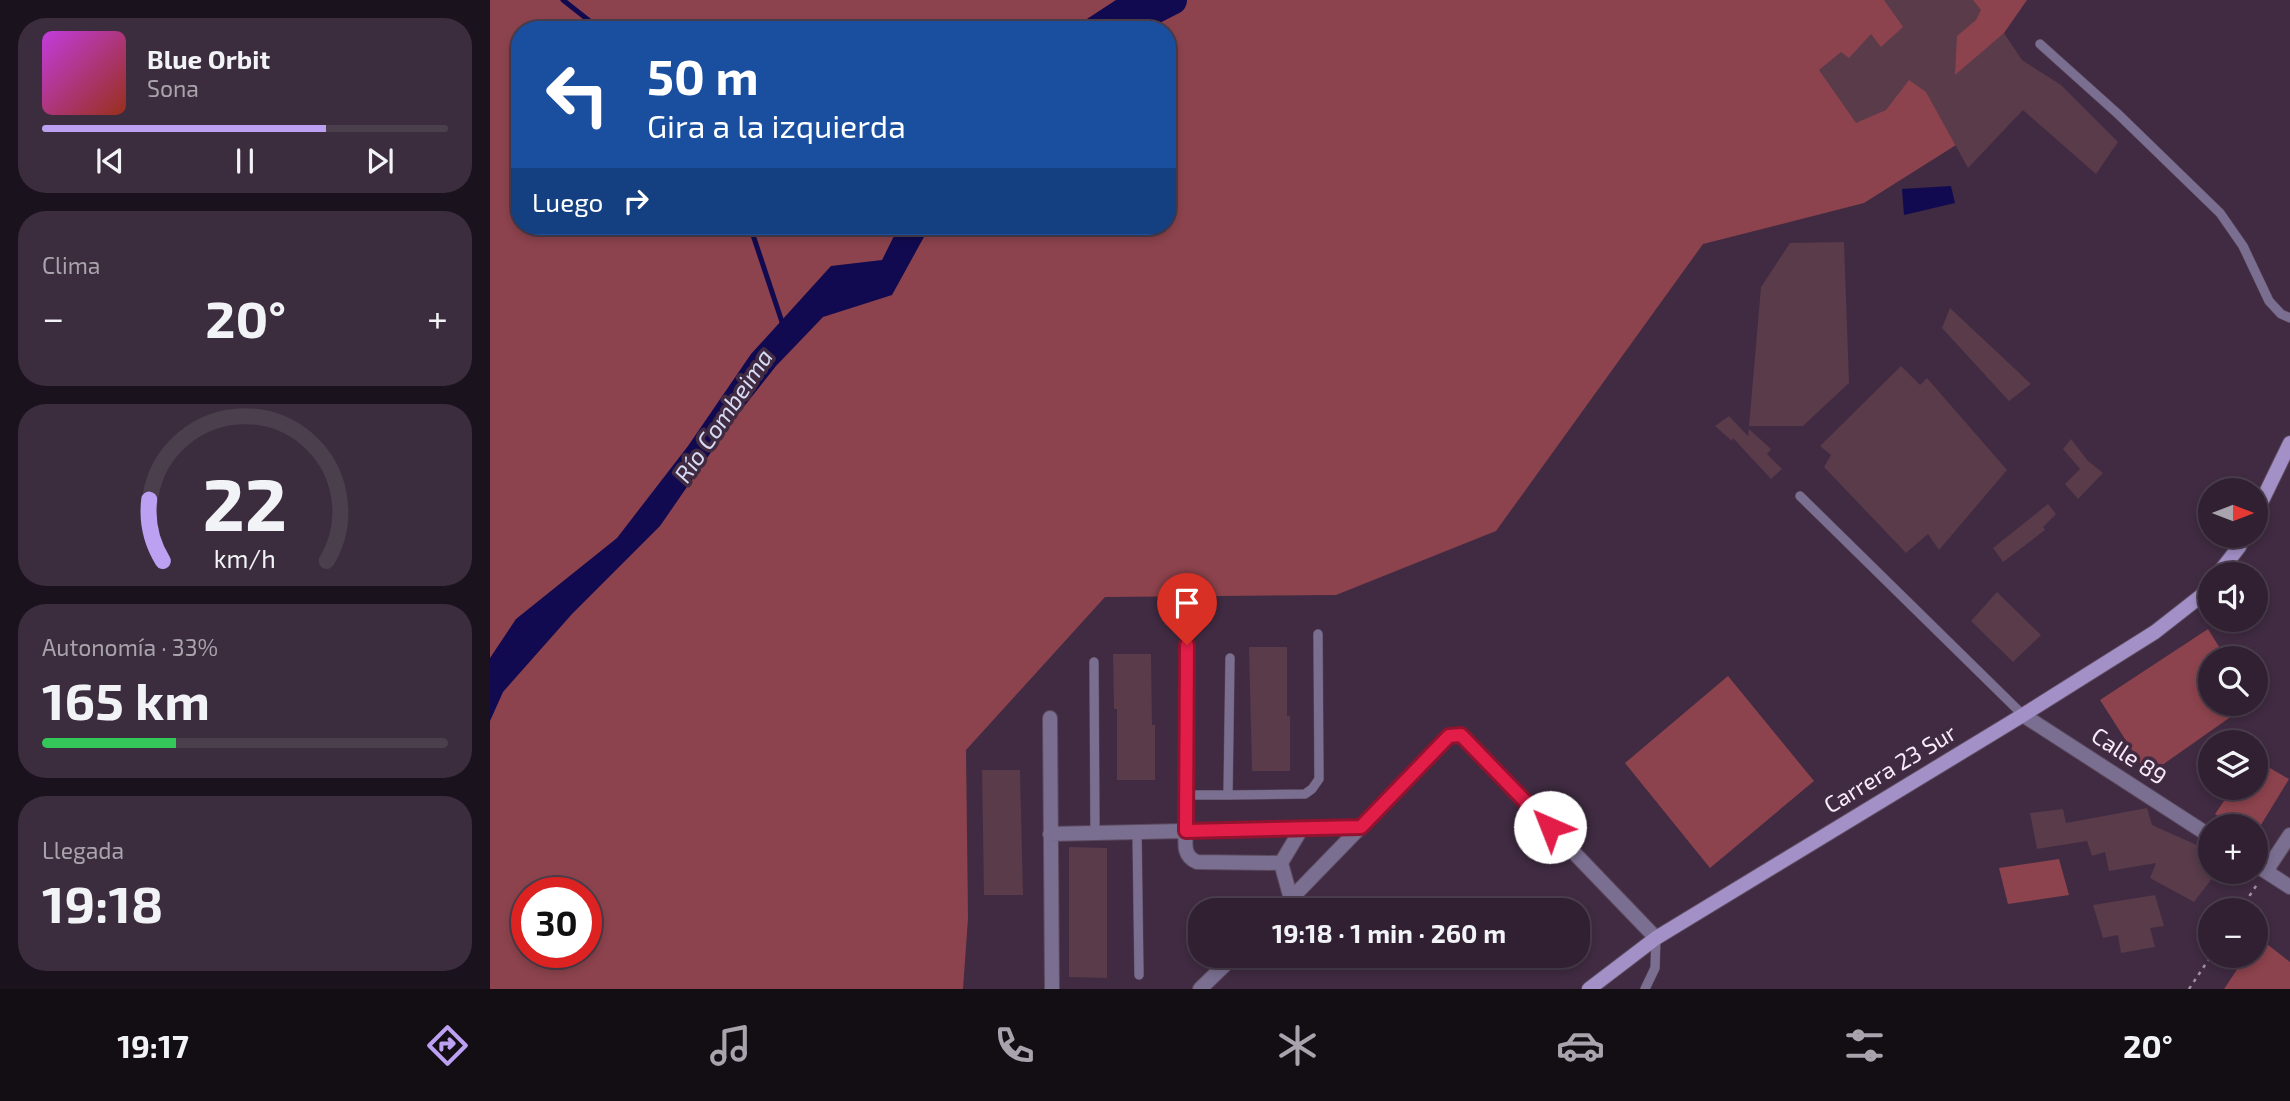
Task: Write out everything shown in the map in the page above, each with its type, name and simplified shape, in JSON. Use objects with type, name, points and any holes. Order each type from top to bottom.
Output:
[{"type":"main road","points":[[2268,488],[2290,443]]},
{"type":"main road","points":[[2227,562],[2238,548]]},
{"type":"main road","name":"Carrera 23 Sur","points":[[1589,989],[1656,938],[2023,715],[2155,632],[2198,598]]},
{"type":"street","name":"Calle 89","points":[[2023,715],[2198,827]]},
{"type":"street","points":[[1051,718],[1052,989]]},
{"type":"street","points":[[1292,898],[1449,736],[1461,735],[1656,938]]},
{"type":"street","points":[[1051,834],[1361,827]]},
{"type":"street","points":[[1291,898],[1281,863],[1302,828]]},
{"type":"street","points":[[1186,831],[1186,853],[1190,859],[1197,862],[1281,863]]},
{"type":"street","points":[[2268,860],[2290,835]]},
{"type":"street","points":[[2268,873],[2290,887]]},
{"type":"street","points":[[1200,989],[1222,968]]},
{"type":"lane","points":[[2040,44],[2119,114],[2221,213],[2243,246],[2269,301],[2281,314],[2290,318]]},
{"type":"lane","points":[[1800,496],[2023,715]]},
{"type":"lane","points":[[1187,795],[1305,794],[1312,789],[1319,779],[1318,634]]},
{"type":"lane","points":[[1186,831],[1187,645]]},
{"type":"lane","points":[[1228,795],[1230,658]]},
{"type":"lane","points":[[1094,662],[1095,832]]},
{"type":"lane","points":[[1137,832],[1139,975]]},
{"type":"lane","points":[[1644,989],[1655,968],[1656,938]]},
{"type":"path","points":[[2189,989],[2203,968]]},
{"type":"shaded area","points":[[490,0],[2027,0],[2004,33],[1956,145],[1864,203],[1703,244],[1496,531],[1336,595],[1105,597],[966,750],[968,918],[963,989],[490,989]]},
{"type":"shaded area","points":[[2203,632],[2210,632],[2219,646],[2198,646],[2198,716],[2232,716],[2212,730],[2198,730],[2198,740],[2148,775],[2100,700]]},
{"type":"shaded area","points":[[1728,676],[1814,781],[1710,868],[1625,763]]},
{"type":"shaded area","points":[[2268,767],[2289,779],[2268,814],[2215,814],[2225,800],[2268,800]]},
{"type":"shaded area","points":[[2059,859],[2069,895],[2008,904],[1999,868]]},
{"type":"shaded area","points":[[2268,945],[2290,962],[2290,989],[2224,989],[2238,968],[2268,968]]},
{"type":"water","points":[[1116,0],[1157,0],[1123,21],[1084,21]]},
{"type":"water","points":[[1951,186],[1955,203],[1904,215],[1902,189]]},
{"type":"water","points":[[894,235],[925,235],[892,295],[823,317],[776,366],[734,419],[660,526],[572,614],[503,692],[490,721],[490,658],[516,619],[617,538],[688,446],[751,354],[831,266],[882,260]]},
{"type":"building","points":[[1884,0],[1973,0],[1981,10],[1976,20],[1957,36],[1955,75],[2004,33],[2022,60],[2061,85],[2118,142],[2096,174],[2023,110],[1968,168],[1926,92],[1909,80],[1886,110],[1856,123],[1819,70],[1841,52],[1849,58],[1871,34],[1881,47],[1903,27]]},
{"type":"building","points":[[1844,242],[1849,383],[1803,426],[1749,426],[1761,287],[1790,243]]},
{"type":"building","points":[[1950,308],[2031,384],[2009,401],[1942,328]]},
{"type":"building","points":[[1901,366],[1920,385],[1927,378],[2007,470],[1939,550],[1928,534],[1906,553],[1824,467],[1831,455],[1820,446]]},
{"type":"building","points":[[1729,416],[1748,436],[1749,429],[1771,449],[1767,454],[1782,469],[1771,479],[1733,438],[1732,441],[1715,426]]},
{"type":"building","points":[[2071,439],[2088,461],[2103,473],[2078,499],[2065,484],[2080,469],[2063,449]]},
{"type":"building","points":[[2048,504],[2056,514],[2043,527],[2045,530],[2003,562],[1993,548]]},
{"type":"building","points":[[1997,592],[2041,635],[2013,662],[1971,621]]},
{"type":"building","points":[[1249,647],[1287,647],[1290,771],[1252,771]]},
{"type":"building","points":[[1113,654],[1151,654],[1155,780],[1117,780],[1117,709],[1114,709]]},
{"type":"building","points":[[982,770],[1020,770],[1023,895],[984,895]]},
{"type":"building","points":[[2147,808],[2152,825],[2198,846],[2198,884],[2208,884],[2194,902],[2150,878],[2156,863],[2109,871],[2105,852],[2092,856],[2087,841],[2037,849],[2030,813],[2063,809],[2066,823]]},
{"type":"building","points":[[1069,847],[1107,848],[1107,978],[1069,977]]},
{"type":"building","points":[[2155,895],[2164,926],[2150,928],[2155,947],[2121,953],[2118,935],[2103,938],[2093,905]]},
{"type":"waterway","points":[[563,0],[590,21]]},
{"type":"waterway","name":"Río Combeima","points":[[1131,21],[1172,0]]},
{"type":"waterway","points":[[753,235],[783,325]]},
{"type":"route","points":[[1187,645],[1186,831],[1361,827],[1449,736],[1461,735],[1550,827]]}]
